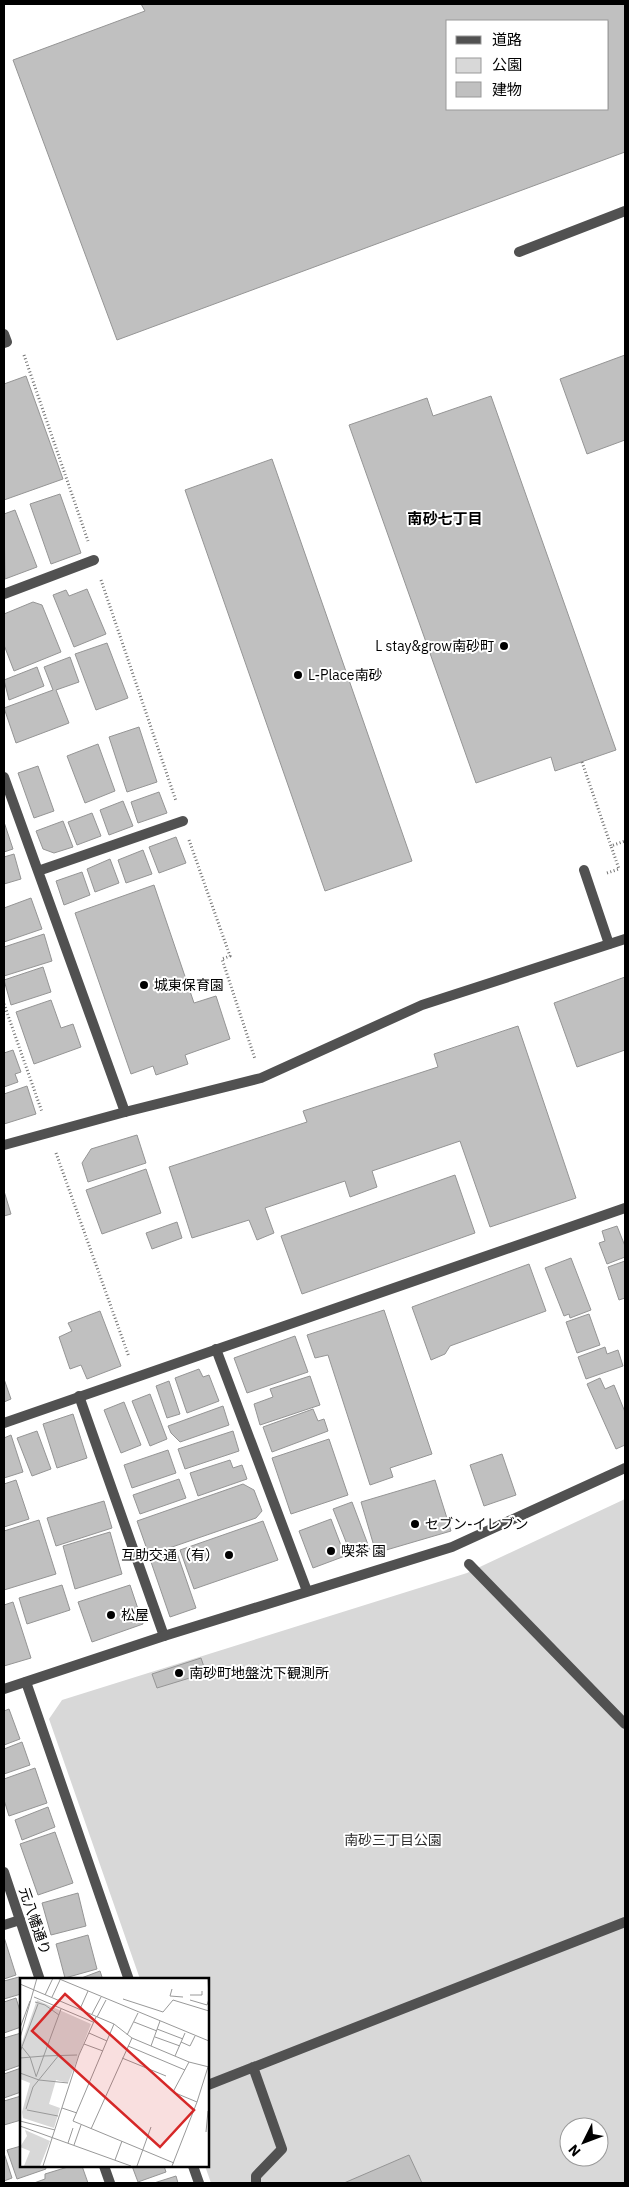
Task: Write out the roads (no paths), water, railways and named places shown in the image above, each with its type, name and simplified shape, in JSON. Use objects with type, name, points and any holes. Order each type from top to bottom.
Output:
[{"type":"street","points":[[519,252],[625,211]]},
{"type":"street","points":[[4,594],[94,560]]},
{"type":"street","points":[[4,777],[125,1112]]},
{"type":"street","points":[[38,871],[182,821]]},
{"type":"street","points":[[584,870],[610,944]]},
{"type":"street","points":[[4,1145],[261,1078],[422,1005],[625,939]]},
{"type":"street","points":[[4,1423],[625,1208]]},
{"type":"street","points":[[216,1349],[307,1591]]},
{"type":"street","points":[[80,1396],[164,1636]]},
{"type":"street","points":[[4,1689],[164,1636],[452,1547],[625,1468]]},
{"type":"street","points":[[469,1564],[625,1724]]},
{"type":"street","points":[[26,1682],[128,1978]]},
{"type":"street","name":"元八幡通り","points":[[4,1872],[39,1978]]},
{"type":"street","points":[[4,1925],[20,1920]]},
{"type":"street","points":[[209,2085],[625,1922]]},
{"type":"street","points":[[253,2068],[282,2149],[256,2176],[256,2183]]},
{"type":"street","points":[[104,2167],[110,2183]]},
{"type":"street","points":[[193,2167],[199,2183]]},
{"type":"place","name":"L stay&grow南砂町","points":[[504,646]]},
{"type":"place","name":"L-Place南砂","points":[[298,675]]},
{"type":"place","name":"城東保育園","points":[[144,985]]},
{"type":"place","name":"セブン-イレブン","points":[[415,1524]]},
{"type":"place","name":"喫茶 園","points":[[331,1551]]},
{"type":"place","name":"互助交通（有）","points":[[229,1555]]},
{"type":"place","name":"松屋","points":[[111,1615]]},
{"type":"place","name":"南砂町地盤沈下観測所","points":[[179,1673]]},
{"type":"district","name":"南砂七丁目","points":[[445,518]]},
{"type":"park label","name":"南砂三丁目公園","points":[[393,1840]]}]
